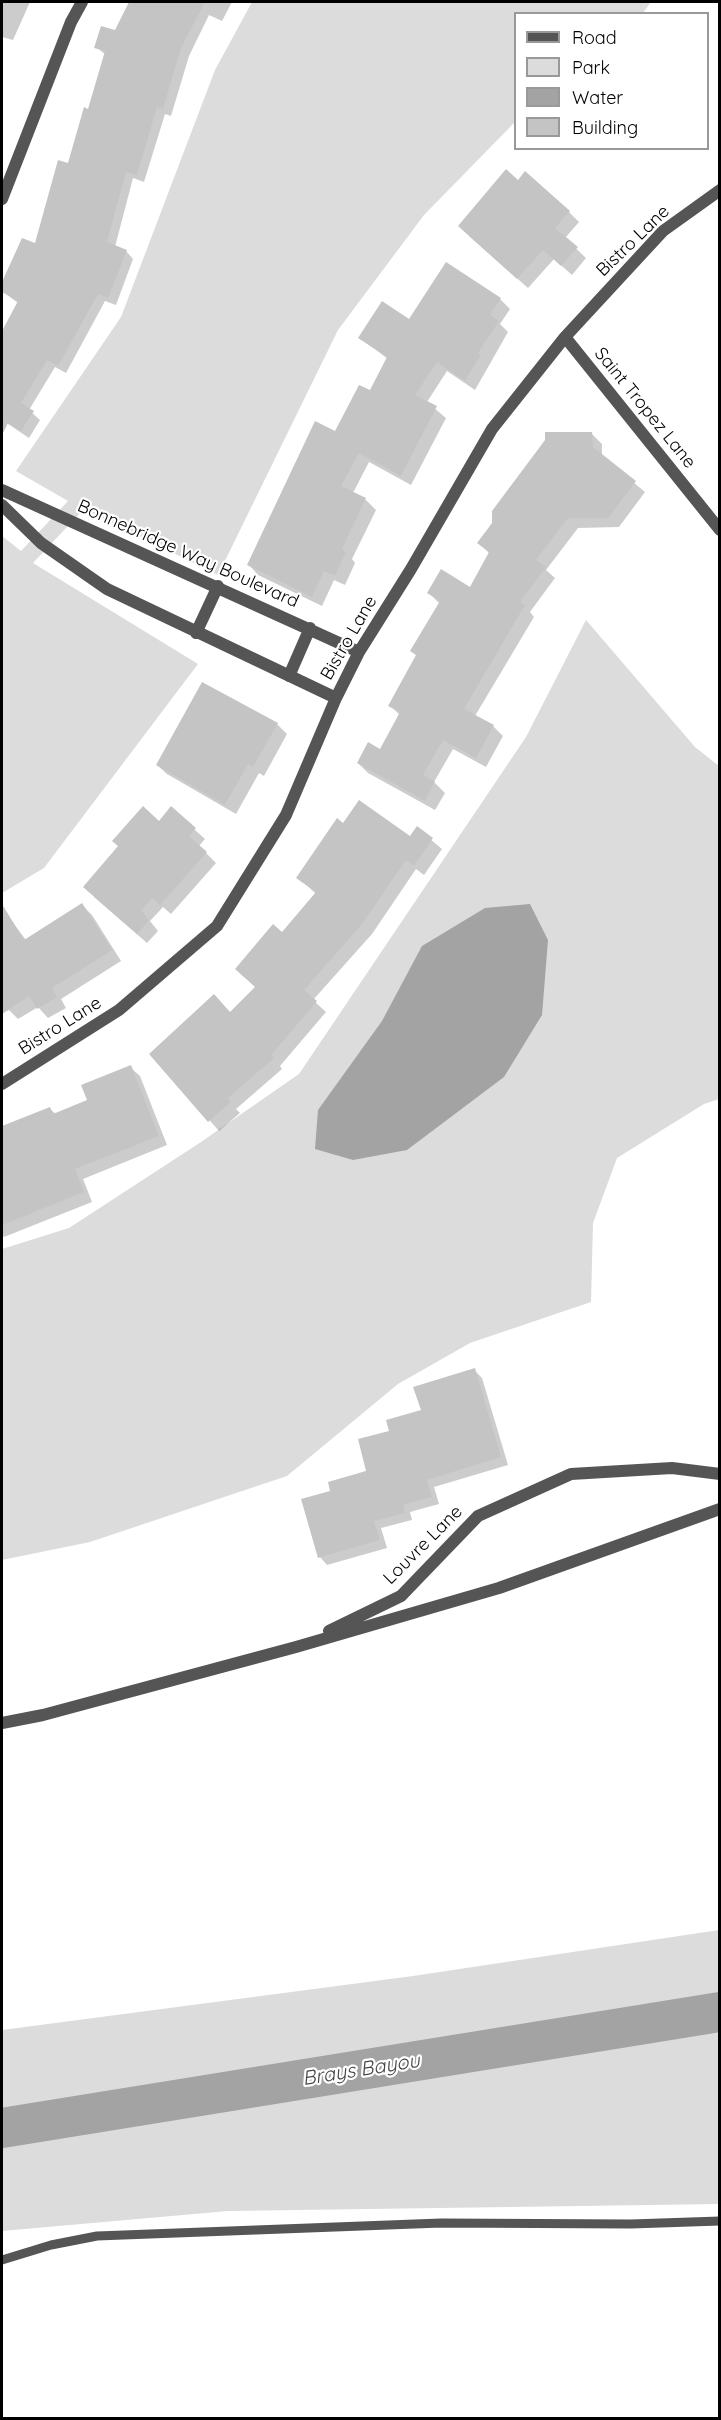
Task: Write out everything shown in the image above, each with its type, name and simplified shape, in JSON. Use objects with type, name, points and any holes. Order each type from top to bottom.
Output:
[{"type":"street","points":[[2,199],[71,22],[82,2]]},
{"type":"street","name":"Bistro Lane","points":[[2,1084],[119,1010],[217,926],[286,815],[336,698],[359,652],[411,569],[492,429],[565,337],[663,231],[720,190]]},
{"type":"street","name":"Saint Tropez Lane","points":[[565,337],[720,530]]},
{"type":"street","name":"Bonnebridge Way Boulevard","points":[[2,489],[359,652]]},
{"type":"street","points":[[2,505],[41,543],[93,580],[196,633],[336,698]]},
{"type":"street","points":[[196,633],[218,586]]},
{"type":"street","points":[[289,676],[309,628]]},
{"type":"street","name":"Louvre Lane","points":[[296,1647],[401,1596],[478,1516],[571,1474],[672,1467],[720,1474]]},
{"type":"street","name":"Louvre Lane","points":[[2,1723],[43,1715],[296,1647],[499,1588],[720,1509]]},
{"type":"lane","points":[[2,2260],[51,2245],[96,2236],[441,2223],[630,2224],[720,2221]]},
{"type":"green space","points":[[252,2],[651,2],[644,12],[514,12],[514,123],[424,215],[338,330],[218,575],[84,509],[33,563],[198,664],[44,868],[2,893],[2,536],[21,551],[68,501],[16,471],[121,317],[215,70]]},
{"type":"green space","points":[[586,620],[695,747],[719,766],[719,1099],[704,1104],[617,1158],[593,1223],[591,1302],[470,1343],[398,1384],[287,1476],[90,1542],[2,1560],[2,1249],[69,1228],[201,1142],[299,1074],[526,737]]},
{"type":"green space","points":[[719,1930],[719,2204],[228,2211],[2,2231],[2,2030],[413,1976]]},
{"type":"water","points":[[530,904],[548,940],[542,1015],[504,1077],[407,1150],[353,1160],[315,1149],[318,1110],[382,1021],[422,946],[485,908]]},
{"type":"building","points":[[129,2],[205,2],[181,48],[163,109],[157,107],[137,175],[126,172],[107,242],[127,250],[108,298],[98,294],[58,366],[47,360],[21,403],[34,411],[21,431],[8,423],[2,435],[2,331],[18,301],[2,292],[2,282],[22,238],[35,243],[58,160],[68,163],[84,107],[88,109],[105,51],[94,48],[101,26],[115,30]]},
{"type":"building","points":[[506,169],[518,180],[525,171],[570,211],[555,228],[578,247],[561,266],[543,250],[517,279],[458,226]]},
{"type":"building","points":[[446,262],[501,298],[490,315],[499,321],[478,353],[481,355],[465,381],[437,362],[415,395],[437,406],[401,476],[359,453],[341,486],[366,498],[342,549],[346,552],[335,576],[324,571],[312,597],[247,565],[315,421],[335,431],[359,385],[370,390],[387,357],[358,338],[382,301],[409,319]]},
{"type":"building","points":[[545,432],[592,432],[593,447],[636,481],[608,518],[568,518],[536,560],[546,567],[520,602],[525,605],[464,709],[494,725],[476,758],[443,740],[423,775],[435,781],[425,801],[357,763],[368,742],[380,749],[400,712],[388,706],[416,655],[410,651],[440,601],[427,593],[441,569],[470,587],[489,552],[477,543],[492,523],[492,511],[545,440]]},
{"type":"building","points":[[202,682],[278,723],[253,767],[248,764],[225,805],[156,765]]},
{"type":"building","points":[[359,800],[410,836],[417,826],[433,838],[414,866],[406,860],[362,924],[304,990],[317,1001],[271,1055],[274,1058],[228,1098],[231,1102],[208,1122],[149,1054],[214,994],[230,1012],[255,987],[235,969],[273,924],[282,932],[316,892],[296,878],[337,818],[343,823]]},
{"type":"building","points":[[143,806],[159,821],[171,806],[196,828],[189,836],[207,852],[160,905],[152,898],[141,910],[149,920],[137,934],[83,887],[118,846],[112,841]]},
{"type":"building","points":[[82,903],[112,950],[52,988],[57,997],[37,1009],[29,996],[2,1014],[2,904],[24,940]]},
{"type":"building","points":[[131,1065],[159,1136],[75,1169],[84,1192],[2,1225],[2,1126],[50,1107],[53,1114],[87,1100],[81,1085]]},
{"type":"building","points":[[475,1368],[501,1457],[427,1480],[432,1497],[403,1505],[405,1513],[374,1521],[380,1540],[318,1558],[301,1499],[330,1491],[328,1482],[366,1471],[358,1439],[389,1431],[386,1420],[421,1410],[413,1387]]},
{"type":"waterway","name":"Brays Bayou","points":[[2,2128],[720,2012]]}]
